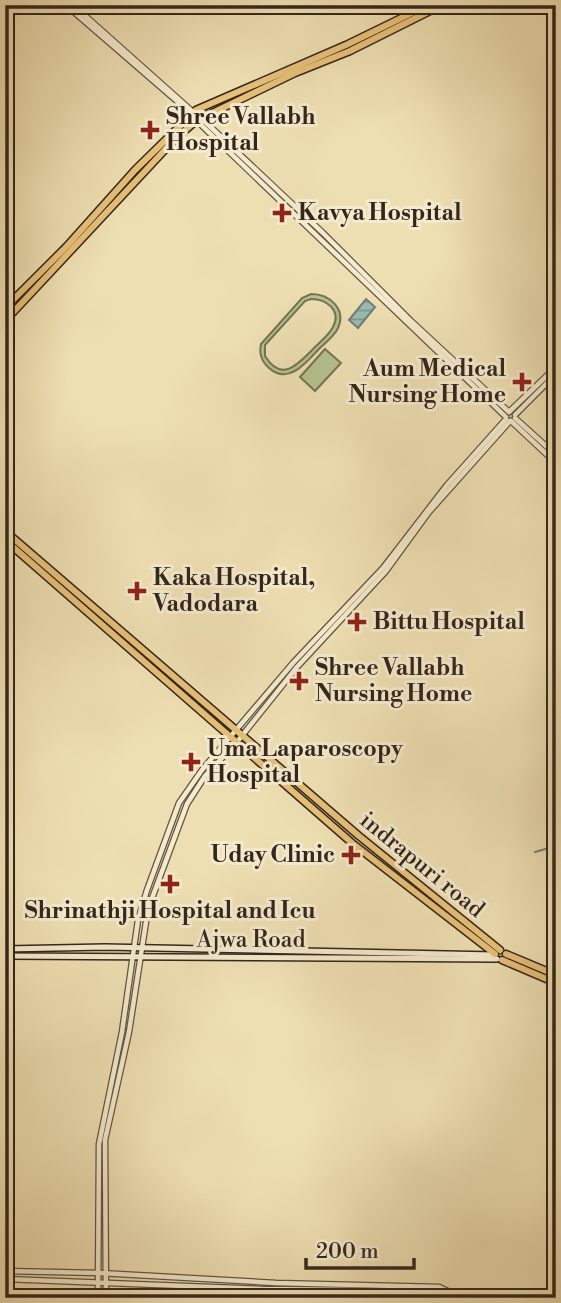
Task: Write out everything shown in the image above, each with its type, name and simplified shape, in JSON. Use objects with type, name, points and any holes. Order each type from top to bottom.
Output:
[{"type":"main road","points":[[5,308],[67,246],[137,167],[196,116],[428,5]]},
{"type":"main road","points":[[5,321],[196,116],[350,51],[442,5]]},
{"type":"main road","name":"indrapuri road","points":[[5,531],[499,956],[556,975]]},
{"type":"main road","name":"indrapuri road","points":[[5,540],[352,843],[499,956],[556,983]]},
{"type":"main road","name":"Ajwa Road","points":[[5,949],[105,947],[141,950],[499,956]]},
{"type":"main road","name":"Ajwa Road","points":[[5,956],[499,956]]},
{"type":"street","points":[[66,5],[196,116]]},
{"type":"street","points":[[73,5],[323,233],[556,463]]},
{"type":"street","points":[[98,1298],[98,1152],[122,1032],[138,920],[146,890],[178,817],[194,790],[293,663],[383,568],[447,485],[556,366]]},
{"type":"street","points":[[510,417],[556,374]]},
{"type":"street","points":[[510,417],[556,456]]},
{"type":"street","points":[[106,1298],[104,1147],[129,1032],[148,909],[178,817]]},
{"type":"street","points":[[5,1271],[439,1287],[461,1298]]},
{"type":"street","points":[[64,1272],[64,1279]]},
{"type":"street","points":[[5,1279],[64,1279],[262,1289],[436,1291],[453,1298]]},
{"type":"green space","points":[[311,294],[330,300],[338,309],[340,322],[333,335],[296,371],[276,373],[262,360],[261,344],[302,298]],"holes":[[[305,301],[327,303],[334,311],[333,327],[296,365],[284,370],[278,369],[265,356],[265,345]]]},
{"type":"green space","points":[[325,349],[341,363],[315,391],[300,377]]},
{"type":"water","points":[[366,299],[375,307],[358,328],[349,320]]},
{"type":"waterway","points":[[535,852],[556,846]]},
{"type":"place","name":"Shree Vallabh Hospital","points":[[150,130]]},
{"type":"place","name":"Kavya Hospital","points":[[282,213]]},
{"type":"place","name":"Aum Medical Nursing Home","points":[[522,382]]},
{"type":"place","name":"Kaka Hospital, Vadodara","points":[[137,591]]},
{"type":"place","name":"Bittu Hospital","points":[[357,622]]},
{"type":"place","name":"Shree Vallabh Nursing Home","points":[[299,681]]},
{"type":"place","name":"Uma Laparoscopy Hospital","points":[[191,762]]},
{"type":"place","name":"Uday Clinic","points":[[351,855]]},
{"type":"place","name":"Shrinathji Hospital and Icu","points":[[170,884]]}]
